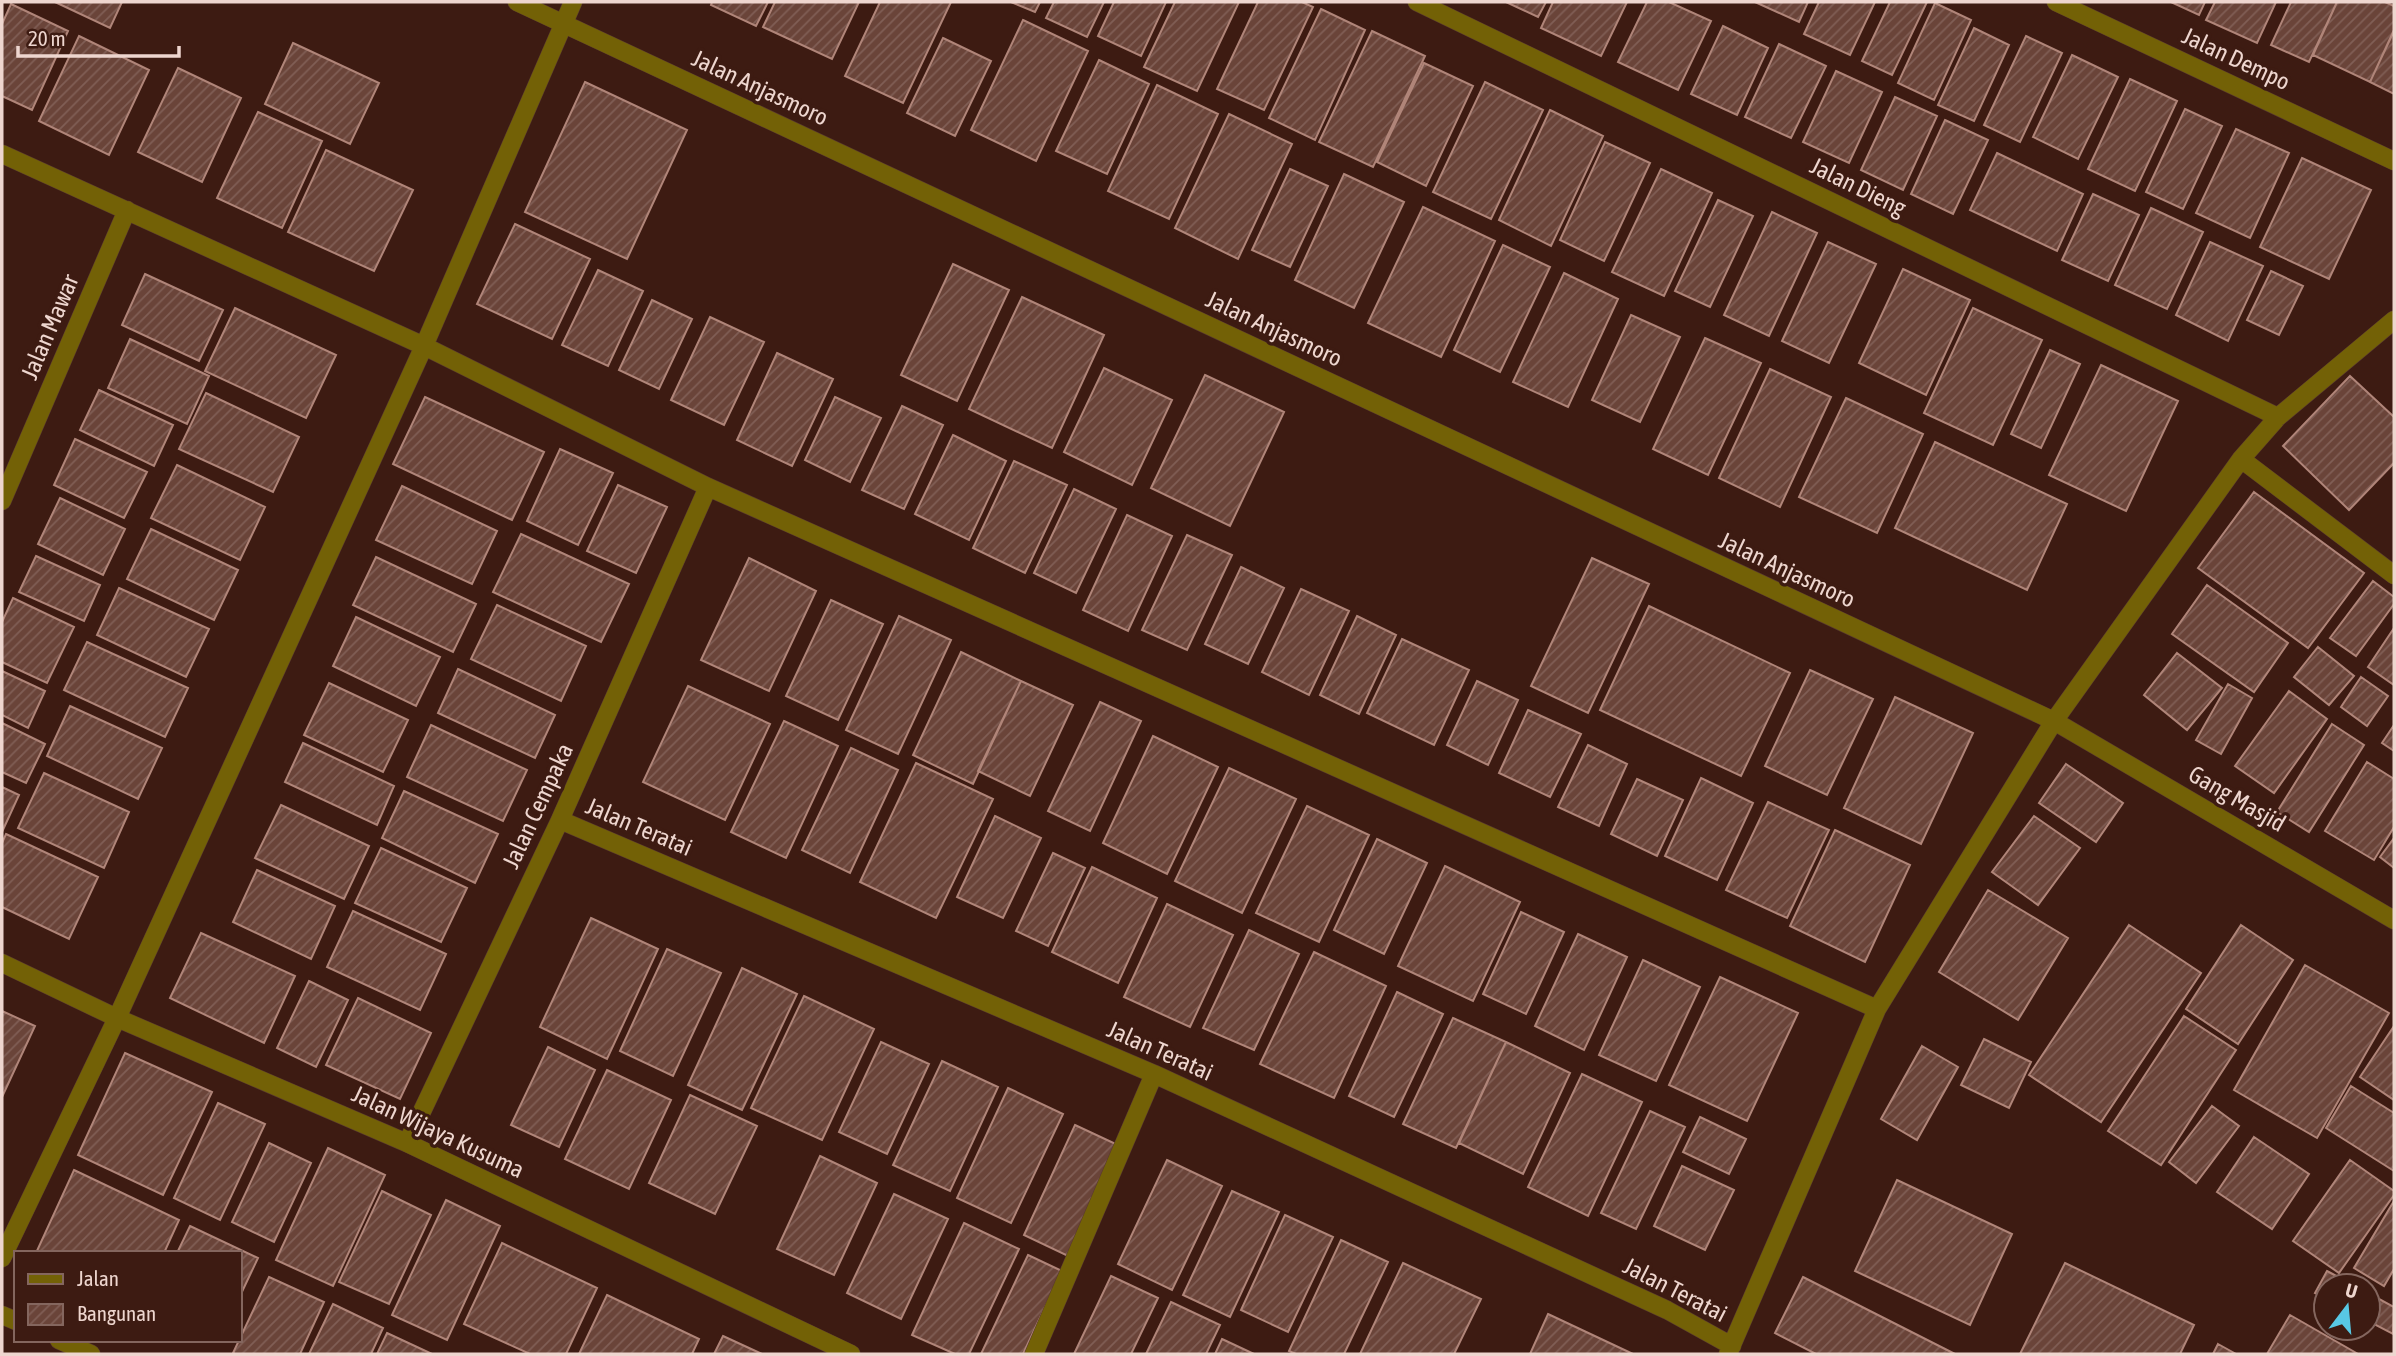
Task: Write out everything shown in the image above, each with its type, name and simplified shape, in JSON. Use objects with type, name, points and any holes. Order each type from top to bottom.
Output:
[{"type":"street","name":"Jalan Anjasmoro","points":[[517,2],[2054,721]]},
{"type":"street","points":[[2,1258],[117,1018],[424,346],[573,2]]},
{"type":"street","name":"Jalan Dieng","points":[[1417,2],[2278,417]]},
{"type":"street","name":"Jalan Dempo","points":[[2056,2],[2394,161]]},
{"type":"street","points":[[2,154],[424,346],[708,487],[1877,1009]]},
{"type":"street","name":"Jalan Mawar","points":[[2,501],[127,210]]},
{"type":"street","points":[[1730,1350],[1877,1009],[2054,721],[2241,459],[2278,417],[2394,320]]},
{"type":"street","points":[[2241,459],[2394,575]]},
{"type":"street","name":"Jalan Cempaka","points":[[407,1143],[560,820],[708,487]]},
{"type":"street","name":"Gang Masjid","points":[[2054,721],[2394,920]]},
{"type":"street","name":"Jalan Teratai","points":[[560,820],[1154,1074],[1667,1310],[1730,1350]]},
{"type":"street","name":"Jalan Wijaya Kusuma","points":[[2,963],[117,1018],[407,1143],[851,1354]]},
{"type":"street","points":[[1034,1354],[1154,1074]]},
{"type":"street","points":[[64,1342],[91,1354]]},
{"type":"building","points":[[55,2],[122,2],[110,28]]},
{"type":"building","points":[[712,2],[768,2],[756,26],[711,5]]},
{"type":"building","points":[[775,2],[859,2],[832,59],[763,27]]},
{"type":"building","points":[[880,2],[951,2],[903,103],[845,76]]},
{"type":"building","points":[[1011,2],[1040,2],[1035,12]]},
{"type":"building","points":[[1054,2],[1104,2],[1087,37],[1046,18]]},
{"type":"building","points":[[1114,2],[1166,2],[1141,56],[1098,36]]},
{"type":"building","points":[[1175,2],[1239,2],[1197,91],[1144,67]]},
{"type":"building","points":[[1258,2],[1302,2],[1313,7],[1264,110],[1217,89]]},
{"type":"building","points":[[1506,2],[1546,2],[1538,17]]},
{"type":"building","points":[[1553,2],[1627,2],[1601,56],[1541,28]]},
{"type":"building","points":[[1647,2],[1669,2],[1711,21],[1678,90],[1618,62]]},
{"type":"building","points":[[1755,2],[1808,2],[1799,22]]},
{"type":"building","points":[[1819,2],[1875,2],[1850,55],[1804,34]]},
{"type":"building","points":[[1890,2],[1927,2],[1892,75],[1862,61]]},
{"type":"building","points":[[2171,2],[2205,2],[2199,15]]},
{"type":"building","points":[[2215,2],[2276,2],[2257,43],[2206,20]]},
{"type":"building","points":[[2291,2],[2337,2],[2309,62],[2271,45]]},
{"type":"building","points":[[2337,2],[2385,2],[2394,6],[2394,31],[2370,82],[2313,55]]},
{"type":"building","points":[[1935,3],[1971,20],[1934,100],[1898,83]]},
{"type":"building","points":[[11,4],[68,31],[32,110],[2,96],[2,24]]},
{"type":"building","points":[[1321,9],[1365,30],[1315,140],[1269,118]]},
{"type":"building","points":[[1023,20],[1088,51],[1036,161],[971,130]]},
{"type":"building","points":[[1723,26],[1768,48],[1737,115],[1691,94]]},
{"type":"building","points":[[1974,28],[2009,45],[1974,121],[1938,105]]},
{"type":"building","points":[[2394,30],[2394,94],[2370,82]]},
{"type":"building","points":[[1372,31],[1425,56],[1373,167],[1319,142]]},
{"type":"building","points":[[79,36],[149,70],[109,155],[39,121]]},
{"type":"building","points":[[2026,36],[2062,53],[2020,142],[1984,125]]},
{"type":"building","points":[[943,38],[991,61],[955,136],[907,113]]},
{"type":"building","points":[[293,43],[379,83],[350,144],[265,104]]},
{"type":"building","points":[[1779,44],[1826,66],[1791,138],[1745,117]]},
{"type":"building","points":[[2072,55],[2118,77],[2078,159],[2033,137]]},
{"type":"building","points":[[1099,60],[1149,84],[1107,174],[1056,151]]},
{"type":"building","points":[[1424,63],[1473,86],[1426,186],[1377,162]]},
{"type":"building","points":[[178,68],[241,98],[202,182],[138,152]]},
{"type":"building","points":[[1836,71],[1882,92],[1849,163],[1803,142]]},
{"type":"building","points":[[2130,79],[2177,101],[2135,191],[2088,169]]},
{"type":"building","points":[[585,82],[687,130],[627,259],[525,212]]},
{"type":"building","points":[[1485,82],[1543,110],[1491,219],[1433,192]]},
{"type":"building","points":[[1157,85],[1218,114],[1169,219],[1108,191]]},
{"type":"building","points":[[1895,97],[1937,116],[1903,190],[1861,170]]},
{"type":"building","points":[[2185,109],[2222,126],[2183,209],[2146,192]]},
{"type":"building","points":[[1550,110],[1603,136],[1551,246],[1499,220]]},
{"type":"building","points":[[258,112],[322,141],[282,228],[217,198]]},
{"type":"building","points":[[1229,114],[1292,144],[1238,259],[1175,228]]},
{"type":"building","points":[[1945,120],[1988,140],[1953,214],[1911,194]]},
{"type":"building","points":[[2236,129],[2289,153],[2250,238],[2196,213]]},
{"type":"building","points":[[1605,142],[1650,163],[1604,261],[1560,240]]},
{"type":"building","points":[[326,150],[413,190],[374,271],[288,232]]},
{"type":"building","points":[[1997,153],[2083,194],[2057,251],[1970,210]]},
{"type":"building","points":[[2302,158],[2371,190],[2329,279],[2260,247]]},
{"type":"building","points":[[1290,169],[1328,186],[1290,267],[1252,250]]},
{"type":"building","points":[[1661,169],[1712,193],[1664,296],[1612,272]]},
{"type":"building","points":[[1344,174],[1404,202],[1354,308],[1295,280]]},
{"type":"building","points":[[2093,194],[2139,215],[2108,281],[2062,260]]},
{"type":"building","points":[[1718,200],[1753,216],[1710,307],[1675,291]]},
{"type":"building","points":[[1423,207],[1495,241],[1441,357],[1368,323]]},
{"type":"building","points":[[2151,208],[2203,232],[2167,309],[2115,285]]},
{"type":"building","points":[[1772,212],[1817,233],[1769,336],[1724,315]]},
{"type":"building","points":[[515,224],[590,259],[552,339],[477,304]]},
{"type":"building","points":[[1828,242],[1876,264],[1829,363],[1782,341]]},
{"type":"building","points":[[2210,242],[2263,266],[2228,341],[2176,315]]},
{"type":"building","points":[[1503,245],[1550,267],[1500,372],[1454,350]]},
{"type":"building","points":[[953,264],[1009,290],[957,401],[901,375]]},
{"type":"building","points":[[1903,269],[1970,300],[1926,395],[1859,363]]},
{"type":"building","points":[[598,270],[643,291],[608,366],[562,345]]},
{"type":"building","points":[[2271,271],[2303,286],[2279,335],[2247,320]]},
{"type":"building","points":[[1564,273],[1618,299],[1568,407],[1513,382]]},
{"type":"building","points":[[145,274],[223,310],[199,361],[122,325]]},
{"type":"building","points":[[1022,297],[1104,335],[1052,448],[969,409]]},
{"type":"building","points":[[652,300],[692,319],[659,389],[619,370]]},
{"type":"building","points":[[235,308],[336,355],[306,418],[205,371]]},
{"type":"building","points":[[1973,308],[2042,340],[1993,445],[1924,413]]},
{"type":"building","points":[[1631,315],[1680,337],[1640,422],[1592,400]]},
{"type":"building","points":[[710,317],[764,342],[724,425],[671,400]]},
{"type":"building","points":[[1705,338],[1761,363],[1708,475],[1653,449]]},
{"type":"building","points":[[130,339],[209,376],[187,424],[108,388]]},
{"type":"building","points":[[2050,350],[2080,364],[2041,448],[2011,434]]},
{"type":"building","points":[[777,353],[833,379],[792,466],[737,440]]},
{"type":"building","points":[[2101,365],[2178,401],[2126,511],[2049,475]]},
{"type":"building","points":[[1104,368],[1172,400],[1132,485],[1064,452]]},
{"type":"building","points":[[1770,369],[1831,397],[1780,507],[1719,478]]},
{"type":"building","points":[[1205,375],[1284,412],[1230,526],[1151,488]]},
{"type":"building","points":[[2350,376],[2394,417],[2394,463],[2349,510],[2283,446]]},
{"type":"building","points":[[99,390],[173,425],[154,466],[80,430]]},
{"type":"building","points":[[206,393],[299,437],[273,492],[179,449]]},
{"type":"building","points":[[425,397],[544,452],[512,520],[393,464]]},
{"type":"building","points":[[835,397],[881,418],[850,482],[805,460]]},
{"type":"building","points":[[1846,398],[1923,434],[1877,533],[1799,497]]},
{"type":"building","points":[[902,406],[943,425],[904,509],[862,490]]},
{"type":"building","points":[[953,435],[1006,461],[969,540],[915,514]]},
{"type":"building","points":[[75,439],[147,472],[124,518],[54,485]]},
{"type":"building","points":[[1935,442],[2067,504],[2027,590],[1895,528]]},
{"type":"building","points":[[560,449],[613,473],[578,545],[527,521]]},
{"type":"building","points":[[1014,461],[1067,485],[1025,573],[973,548]]},
{"type":"building","points":[[177,465],[265,507],[240,560],[151,518]]},
{"type":"building","points":[[618,485],[667,507],[636,573],[587,551]]},
{"type":"building","points":[[402,486],[497,531],[472,584],[376,540]]},
{"type":"building","points":[[1074,489],[1116,509],[1076,593],[1034,573]]},
{"type":"building","points":[[2254,492],[2364,573],[2308,648],[2198,568]]},
{"type":"building","points":[[60,498],[125,529],[103,575],[38,544]]},
{"type":"building","points":[[1127,515],[1172,536],[1128,631],[1083,610]]},
{"type":"building","points":[[151,529],[238,570],[214,620],[127,579]]},
{"type":"building","points":[[521,534],[629,584],[601,642],[493,592]]},
{"type":"building","points":[[1187,535],[1232,555],[1187,650],[1142,630]]},
{"type":"building","points":[[36,556],[100,585],[84,621],[19,592]]},
{"type":"building","points":[[376,557],[476,604],[453,652],[353,605]]},
{"type":"building","points":[[749,558],[816,591],[769,691],[701,660]]},
{"type":"building","points":[[1592,558],[1649,584],[1588,713],[1531,686]]},
{"type":"building","points":[[1241,567],[1284,588],[1248,664],[1205,644]]},
{"type":"building","points":[[2373,581],[2394,597],[2394,604],[2356,656],[2330,638]]},
{"type":"building","points":[[2207,585],[2288,643],[2254,692],[2172,634]]},
{"type":"building","points":[[119,588],[209,629],[186,677],[97,635]]},
{"type":"building","points":[[1301,589],[1349,611],[1309,695],[1262,672]]},
{"type":"building","points":[[13,598],[74,627],[47,683],[2,662],[2,622]]},
{"type":"building","points":[[831,600],[883,624],[838,720],[786,696]]},
{"type":"building","points":[[497,605],[586,646],[561,701],[471,659]]},
{"type":"building","points":[[1649,606],[1790,673],[1741,776],[1600,710]]},
{"type":"building","points":[[899,616],[951,640],[898,754],[846,730]]},
{"type":"building","points":[[1357,616],[1396,635],[1359,714],[1320,695]]},
{"type":"building","points":[[356,617],[440,657],[416,706],[333,666]]},
{"type":"building","points":[[2394,628],[2394,685],[2368,667]]},
{"type":"building","points":[[1402,639],[1469,670],[1434,745],[1367,713]]},
{"type":"building","points":[[87,642],[188,688],[165,737],[64,690]]},
{"type":"building","points":[[2318,647],[2354,676],[2329,705],[2294,677]]},
{"type":"building","points":[[961,652],[1021,681],[973,784],[913,755]]},
{"type":"building","points":[[2177,653],[2222,688],[2187,730],[2144,695]]},
{"type":"building","points":[[458,669],[555,715],[535,758],[438,713]]},
{"type":"building","points":[[1810,670],[1873,699],[1827,795],[1765,766]]},
{"type":"building","points":[[2,671],[45,691],[28,728],[2,715]]},
{"type":"building","points":[[2361,677],[2388,696],[2367,726],[2341,707]]},
{"type":"building","points":[[1021,681],[1073,705],[1030,796],[978,771]]},
{"type":"building","points":[[1477,681],[1518,700],[1488,765],[1447,745]]},
{"type":"building","points":[[329,683],[408,720],[383,772],[304,735]]},
{"type":"building","points":[[2228,684],[2252,698],[2221,754],[2196,740]]},
{"type":"building","points":[[688,686],[770,724],[725,820],[643,782]]},
{"type":"building","points":[[2289,691],[2327,719],[2274,793],[2235,766]]},
{"type":"building","points":[[1895,697],[1973,733],[1921,844],[1844,808]]},
{"type":"building","points":[[1100,702],[1141,721],[1090,831],[1048,811]]},
{"type":"building","points":[[70,706],[162,748],[138,799],[47,756]]},
{"type":"building","points":[[1528,710],[1581,734],[1550,797],[1499,773]]},
{"type":"building","points":[[784,721],[838,746],[786,858],[731,832]]},
{"type":"building","points":[[2,723],[45,744],[26,783],[2,772]]},
{"type":"building","points":[[2332,724],[2364,745],[2309,832],[2277,812]]},
{"type":"building","points":[[431,725],[527,770],[503,821],[407,777]]},
{"type":"building","points":[[2394,725],[2394,751],[2382,743]]},
{"type":"building","points":[[1153,736],[1218,767],[1167,874],[1103,843]]},
{"type":"building","points":[[303,743],[394,786],[377,825],[285,782]]},
{"type":"building","points":[[1588,745],[1627,764],[1599,826],[1558,807]]},
{"type":"building","points":[[851,748],[898,770],[850,873],[802,850]]},
{"type":"building","points":[[2367,762],[2394,779],[2394,827],[2374,860],[2325,831]]},
{"type":"building","points":[[916,763],[993,799],[936,918],[860,882]]},
{"type":"building","points":[[2066,764],[2123,803],[2096,842],[2039,803]]},
{"type":"building","points":[[1229,768],[1296,799],[1242,913],[1175,881]]},
{"type":"building","points":[[44,773],[129,812],[104,868],[18,828]]},
{"type":"building","points":[[1701,778],[1753,803],[1717,880],[1665,856]]},
{"type":"building","points":[[1637,779],[1683,800],[1657,856],[1611,834]]},
{"type":"building","points":[[2,787],[19,795],[2,832]]},
{"type":"building","points":[[404,791],[498,834],[475,883],[382,838]]},
{"type":"building","points":[[1768,802],[1829,830],[1787,918],[1726,890]]},
{"type":"building","points":[[281,805],[369,846],[344,899],[255,858]]},
{"type":"building","points":[[1307,806],[1369,835],[1319,942],[1256,913]]},
{"type":"building","points":[[995,816],[1041,838],[1003,918],[957,897]]},
{"type":"building","points":[[2034,816],[2080,848],[2038,905],[1992,872]]},
{"type":"building","points":[[1835,830],[1910,865],[1865,962],[1790,926]]},
{"type":"building","points":[[6,834],[98,877],[69,939],[2,907],[2,843]]},
{"type":"building","points":[[2394,838],[2394,868],[2380,857]]},
{"type":"building","points":[[1377,839],[1427,863],[1384,954],[1334,930]]},
{"type":"building","points":[[381,848],[467,888],[441,942],[355,903]]},
{"type":"building","points":[[1053,853],[1085,868],[1048,946],[1016,931]]},
{"type":"building","points":[[1445,866],[1520,902],[1473,1001],[1398,966]]},
{"type":"building","points":[[1092,867],[1157,898],[1118,983],[1052,952]]},
{"type":"building","points":[[257,870],[335,906],[311,959],[233,922]]},
{"type":"building","points":[[1988,890],[2068,938],[2018,1020],[1939,972]]},
{"type":"building","points":[[1167,904],[1233,935],[1190,1027],[1124,997]]},
{"type":"building","points":[[353,911],[446,954],[420,1010],[327,967]]},
{"type":"building","points":[[1521,912],[1564,932],[1526,1014],[1483,994]]},
{"type":"building","points":[[591,918],[658,949],[607,1059],[540,1027]]},
{"type":"building","points":[[2129,925],[2201,973],[2101,1122],[2029,1075]]},
{"type":"building","points":[[2241,925],[2293,960],[2238,1044],[2186,1009]]},
{"type":"building","points":[[1249,930],[1299,954],[1254,1050],[1203,1028]]},
{"type":"building","points":[[201,933],[295,976],[264,1043],[170,998]]},
{"type":"building","points":[[1578,934],[1627,957],[1584,1050],[1535,1026]]},
{"type":"building","points":[[667,949],[721,973],[673,1076],[620,1051]]},
{"type":"building","points":[[1314,952],[1386,986],[1334,1098],[1260,1064]]},
{"type":"building","points":[[1643,960],[1700,987],[1656,1081],[1599,1055]]},
{"type":"building","points":[[2305,965],[2389,1013],[2317,1138],[2234,1090]]},
{"type":"building","points":[[742,968],[797,994],[742,1110],[688,1085]]},
{"type":"building","points":[[1720,977],[1798,1013],[1747,1121],[1669,1085]]},
{"type":"building","points":[[309,981],[348,1000],[316,1067],[277,1048]]},
{"type":"building","points":[[1397,992],[1443,1014],[1394,1117],[1349,1096]]},
{"type":"building","points":[[804,996],[874,1029],[822,1140],[751,1108]]},
{"type":"building","points":[[358,998],[431,1033],[400,1099],[326,1065]]},
{"type":"building","points":[[2,1011],[35,1026],[2,1097]]},
{"type":"building","points":[[2184,1016],[2236,1050],[2161,1165],[2108,1131]]},
{"type":"building","points":[[1453,1018],[1506,1042],[1456,1148],[1403,1124]]},
{"type":"building","points":[[2394,1026],[2394,1100],[2360,1077]]},
{"type":"building","points":[[1984,1039],[2031,1062],[2009,1108],[1961,1085]]},
{"type":"building","points":[[881,1042],[929,1064],[887,1154],[839,1132]]},
{"type":"building","points":[[1506,1042],[1570,1073],[1523,1174],[1459,1143]]},
{"type":"building","points":[[1922,1046],[1958,1067],[1917,1140],[1881,1119]]},
{"type":"building","points":[[548,1047],[595,1070],[559,1147],[511,1125]]},
{"type":"building","points":[[125,1053],[212,1092],[163,1195],[78,1155]]},
{"type":"building","points":[[942,1061],[998,1087],[950,1191],[893,1165]]},
{"type":"building","points":[[607,1070],[671,1100],[629,1189],[565,1159]]},
{"type":"building","points":[[1582,1074],[1642,1102],[1588,1216],[1528,1187]]},
{"type":"building","points":[[2351,1086],[2394,1113],[2394,1171],[2326,1128]]},
{"type":"building","points":[[1008,1088],[1063,1114],[1011,1223],[957,1198]]},
{"type":"building","points":[[690,1095],[757,1126],[715,1214],[649,1183]]},
{"type":"building","points":[[218,1103],[265,1124],[220,1220],[174,1198]]},
{"type":"building","points":[[2212,1106],[2239,1126],[2196,1183],[2169,1162]]},
{"type":"building","points":[[1650,1111],[1685,1127],[1636,1229],[1601,1213]]},
{"type":"building","points":[[1700,1117],[1746,1139],[1729,1174],[1683,1152]]},
{"type":"building","points":[[1075,1125],[1120,1146],[1068,1256],[1024,1235]]},
{"type":"building","points":[[2254,1137],[2309,1174],[2272,1229],[2217,1192]]},
{"type":"building","points":[[269,1143],[311,1163],[274,1242],[232,1222]]},
{"type":"building","points":[[328,1148],[385,1175],[333,1286],[276,1260]]},
{"type":"building","points":[[820,1156],[877,1183],[834,1275],[777,1249]]},
{"type":"building","points":[[1167,1160],[1222,1186],[1172,1290],[1118,1264]]},
{"type":"building","points":[[2350,1160],[2394,1191],[2394,1195],[2340,1272],[2293,1241]]},
{"type":"building","points":[[1682,1166],[1734,1190],[1705,1250],[1654,1226]]},
{"type":"building","points":[[74,1170],[179,1220],[165,1251],[37,1251]]},
{"type":"building","points":[[1897,1180],[2012,1234],[1970,1325],[1855,1271]]},
{"type":"building","points":[[382,1191],[431,1215],[389,1304],[339,1282]]},
{"type":"building","points":[[1232,1191],[1279,1212],[1230,1317],[1183,1295]]},
{"type":"building","points":[[894,1194],[948,1219],[901,1319],[847,1293]]},
{"type":"building","points":[[446,1200],[500,1226],[447,1340],[392,1315]]},
{"type":"building","points":[[2394,1201],[2394,1269],[2384,1286],[2382,1272],[2361,1272],[2354,1268]]},
{"type":"building","points":[[1285,1215],[1333,1237],[1288,1332],[1241,1310]]},
{"type":"building","points":[[964,1223],[1019,1249],[969,1354],[955,1354],[912,1335]]},
{"type":"building","points":[[190,1226],[258,1258],[242,1292],[242,1251],[178,1251]]},
{"type":"building","points":[[1341,1240],[1388,1262],[1344,1354],[1296,1354],[1289,1351]]},
{"type":"building","points":[[502,1243],[597,1288],[566,1354],[530,1354],[464,1324]]},
{"type":"building","points":[[1028,1255],[1062,1271],[1023,1354],[981,1354]]},
{"type":"building","points":[[1403,1263],[1481,1299],[1454,1354],[1360,1354]]},
{"type":"building","points":[[2065,1263],[2194,1325],[2180,1354],[2020,1354]]},
{"type":"building","points":[[1111,1276],[1158,1298],[1131,1354],[1074,1354]]},
{"type":"building","points":[[269,1277],[324,1302],[300,1354],[235,1354],[233,1353],[238,1342],[242,1342],[242,1334]]},
{"type":"building","points":[[1803,1277],[1955,1354],[1816,1354],[1775,1333]]},
{"type":"building","points":[[607,1295],[699,1339],[692,1354],[579,1354]]},
{"type":"building","points":[[2382,1301],[2394,1307],[2393,1334],[2382,1328]]},
{"type":"building","points":[[1171,1302],[1220,1325],[1206,1354],[1146,1354]]},
{"type":"building","points":[[333,1304],[383,1328],[371,1354],[309,1354]]},
{"type":"building","points":[[1548,1314],[1633,1354],[1530,1354]]},
{"type":"building","points":[[2290,1315],[2312,1328],[2312,1342],[2337,1342],[2358,1354],[2267,1354]]},
{"type":"building","points":[[387,1333],[432,1354],[377,1354]]},
{"type":"building","points":[[723,1336],[762,1354],[714,1354]]},
{"type":"building","points":[[1222,1339],[1254,1354],[1215,1354]]},
{"type":"building","points":[[2218,1344],[2236,1354],[2213,1354]]}]
